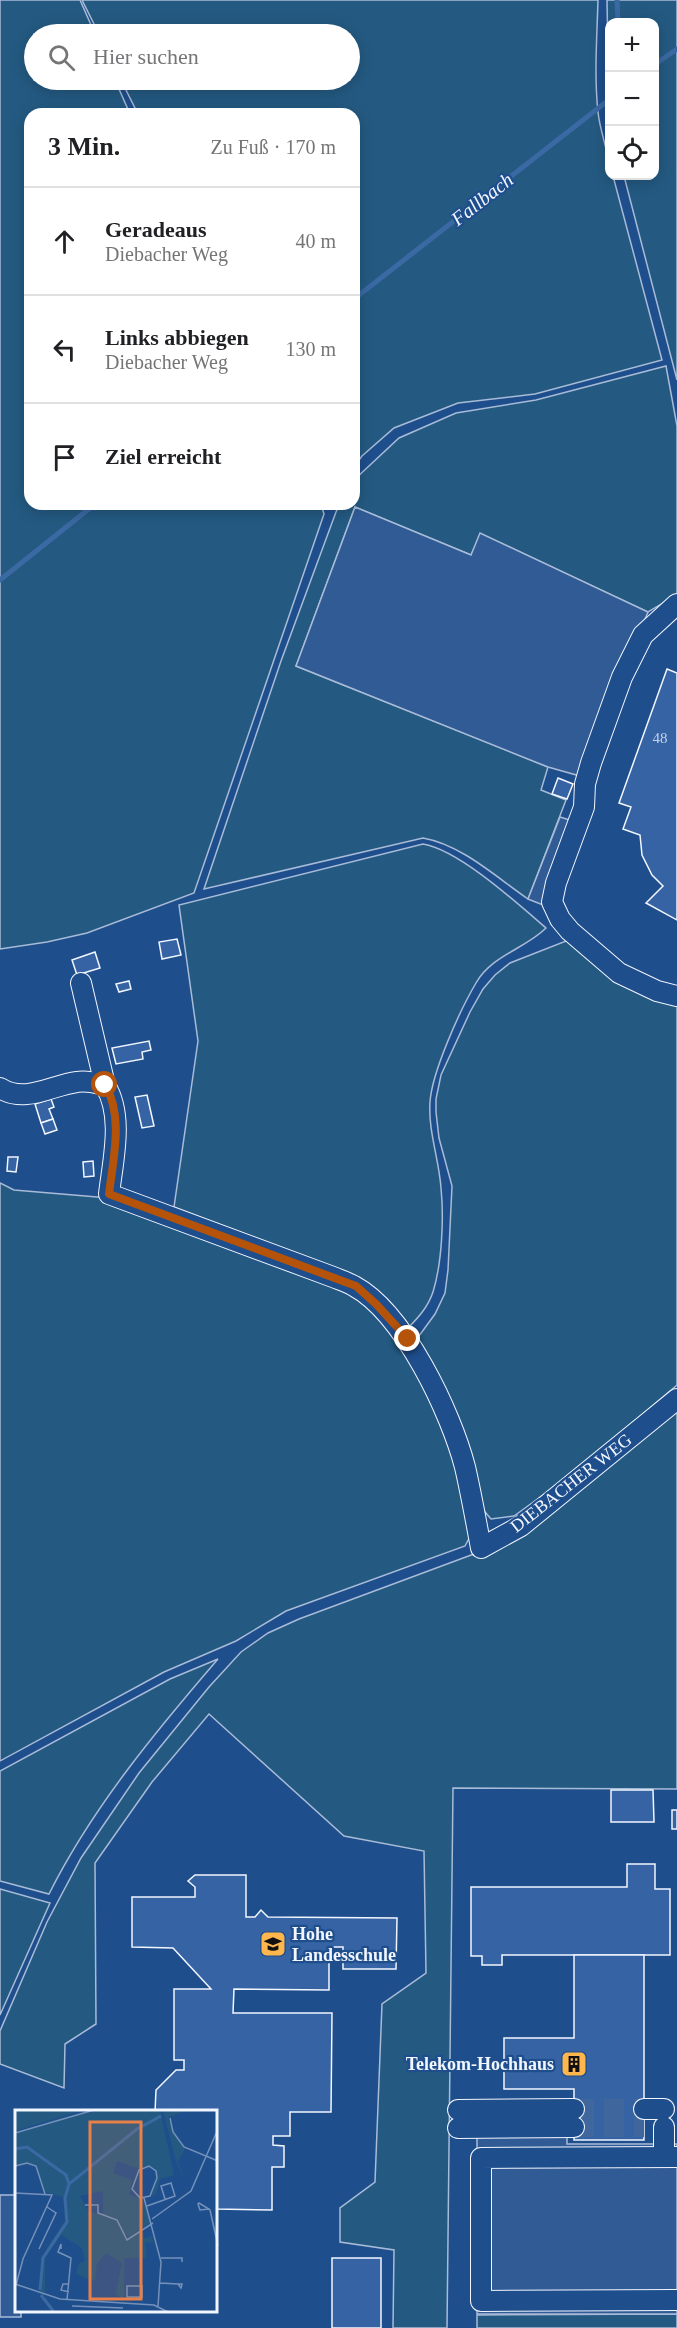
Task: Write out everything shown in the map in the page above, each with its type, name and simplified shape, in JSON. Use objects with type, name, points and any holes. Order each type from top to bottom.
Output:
[{"type":"street","points":[[677,604],[643,635],[622,677],[591,763],[585,784],[584,807],[556,883],[552,902],[560,919],[570,931],[619,973],[657,991],[677,996]]},
{"type":"street","name":"DIEBACHER WEG","points":[[81,983],[105,1085],[112,1102],[115,1135],[109,1194],[356,1286],[376,1304],[408,1339],[456,1437],[465,1467],[481,1548],[521,1526],[677,1399]]},
{"type":"street","points":[[0,1088],[18,1095],[77,1082],[91,1081],[105,1085]]},
{"type":"street","points":[[657,2115],[670,2157],[481,2158],[481,2301],[677,2300]]},
{"type":"street","points":[[458,2119],[574,2118]]},
{"type":"shaded area","points":[[0,0],[80,0],[91,24],[24,24],[24,90],[119,90],[127,108],[24,108],[24,510],[323,510],[324,514],[194,893],[87,933],[0,949]]},
{"type":"shaded area","points":[[82,0],[598,0],[597,98],[605,147],[605,180],[614,180],[662,360],[535,394],[458,403],[394,428],[360,459],[360,108],[135,108],[126,90],[360,90],[360,24],[94,24]]},
{"type":"shaded area","points":[[607,0],[677,0],[677,380],[625,180],[659,180],[659,18],[607,18]]},
{"type":"shaded area","points":[[666,366],[677,426],[677,595],[648,612],[481,534],[471,555],[360,509],[360,474],[399,438],[456,413],[536,400]]},
{"type":"shaded area","points":[[360,509],[471,555],[480,533],[648,612],[580,776],[548,767],[296,666],[354,510]]},
{"type":"shaded area","points":[[337,510],[354,510],[296,666],[548,767],[541,790],[566,800],[528,899],[465,855],[451,847],[423,838],[204,889],[281,661]]},
{"type":"shaded area","points":[[560,817],[579,823],[552,902],[543,905],[528,899]]},
{"type":"shaded area","points":[[423,844],[437,848],[470,867],[546,928],[483,973],[462,1009],[441,1058],[430,1102],[432,1134],[442,1200],[440,1254],[431,1297],[407,1329],[341,1271],[174,1207],[198,1041],[179,905]]},
{"type":"shaded area","points":[[571,939],[677,1001],[677,1385],[572,1474],[514,1516],[491,1519],[480,1506],[416,1340],[435,1314],[445,1293],[448,1270],[452,1186],[439,1138],[436,1099],[441,1075],[483,989],[510,963]]},
{"type":"shaded area","points":[[0,1183],[14,1190],[109,1198],[354,1291],[405,1342],[451,1439],[472,1533],[465,1546],[286,1611],[236,1641],[164,1672],[0,1761]]},
{"type":"shaded area","points":[[677,1410],[677,1789],[453,1788],[447,2328],[393,2328],[394,2250],[340,2242],[340,2208],[375,2182],[382,2004],[426,1973],[424,1851],[344,1836],[209,1714],[152,1782],[95,1863],[96,2024],[65,2044],[64,2088],[0,2064],[0,2031],[47,1922],[81,1858],[139,1773],[209,1687],[241,1652],[268,1633],[299,1619],[482,1551],[522,1530],[587,1485]]},
{"type":"shaded area","points":[[218,1659],[126,1771],[85,1831],[49,1894],[0,1881],[0,1771],[170,1679]]},
{"type":"shaded area","points":[[0,1889],[50,1903],[0,2015]]},
{"type":"shaded area","points":[[477,2134],[567,2134],[567,2144],[677,2144],[677,2314],[477,2314]]},
{"type":"shaded area","points":[[0,2195],[15,2195],[15,2313],[21,2313],[21,2317],[0,2317]]},
{"type":"shaded area","points":[[677,2314],[677,2328],[477,2328],[477,2315]]},
{"type":"building","points":[[667,669],[677,673],[677,920],[646,903],[663,886],[652,875],[642,855],[640,835],[623,829],[631,807],[619,803]]},
{"type":"building","points":[[558,778],[573,784],[567,799],[552,794]]},
{"type":"building","points":[[177,939],[181,955],[162,959],[159,942]]},
{"type":"building","points":[[95,952],[100,968],[77,975],[72,960]]},
{"type":"building","points":[[129,981],[131,989],[119,992],[116,984]]},
{"type":"building","points":[[149,1041],[151,1050],[142,1052],[143,1059],[116,1064],[112,1048]]},
{"type":"building","points":[[147,1095],[154,1126],[142,1128],[135,1097]]},
{"type":"building","points":[[51,1099],[54,1107],[49,1109],[53,1119],[41,1123],[35,1104]]},
{"type":"building","points":[[53,1119],[57,1130],[45,1134],[41,1123]]},
{"type":"building","points":[[8,1157],[18,1157],[16,1172],[7,1171]]},
{"type":"building","points":[[93,1161],[94,1176],[84,1177],[83,1162]]},
{"type":"building","points":[[611,1790],[653,1790],[654,1822],[611,1822]]},
{"type":"building","points":[[672,1810],[677,1810],[677,1829],[672,1829]]},
{"type":"building","points":[[627,1864],[655,1864],[655,1889],[670,1889],[670,1955],[502,1955],[502,1965],[482,1965],[482,1956],[471,1956],[471,1887],[627,1887]]},
{"type":"building","points":[[195,1875],[246,1875],[246,1917],[255,1917],[261,1910],[268,1917],[397,1918],[396,1969],[343,1969],[343,1947],[329,1947],[329,1990],[234,1989],[233,2013],[332,2013],[331,2112],[290,2112],[290,2136],[273,2136],[273,2145],[284,2146],[284,2167],[272,2167],[272,2210],[218,2209],[218,2110],[155,2110],[156,2090],[176,2070],[184,2070],[184,2060],[174,2060],[174,1989],[211,1989],[173,1948],[132,1947],[132,1897],[195,1897],[195,1887],[188,1881]]},
{"type":"building","name":"Telekom-Hochhaus","points":[[574,1955],[644,1955],[644,2140],[574,2140],[574,2089],[504,2089],[504,2038],[574,2038]]},
{"type":"building","points":[[332,2258],[381,2258],[381,2328],[332,2328]]},
{"type":"waterway","points":[[617,0],[618,18]]},
{"type":"waterway","name":"Fallbach","points":[[659,62],[677,49]]},
{"type":"waterway","name":"Fallbach","points":[[360,294],[605,103]]},
{"type":"waterway","name":"Fallbach","points":[[0,580],[88,510]]},
{"type":"tunnel","points":[[574,2109],[644,2109]]},
{"type":"tunnel","points":[[574,2127],[644,2127]]},
{"type":"place","name":"Hohe Landesschule","points":[[273,1944]]},
{"type":"place","name":"Telekom-Hochhaus","points":[[574,2064]]},
{"type":"route","points":[[105,1085],[111,1095],[115,1135],[109,1194],[356,1286],[408,1339]]}]
